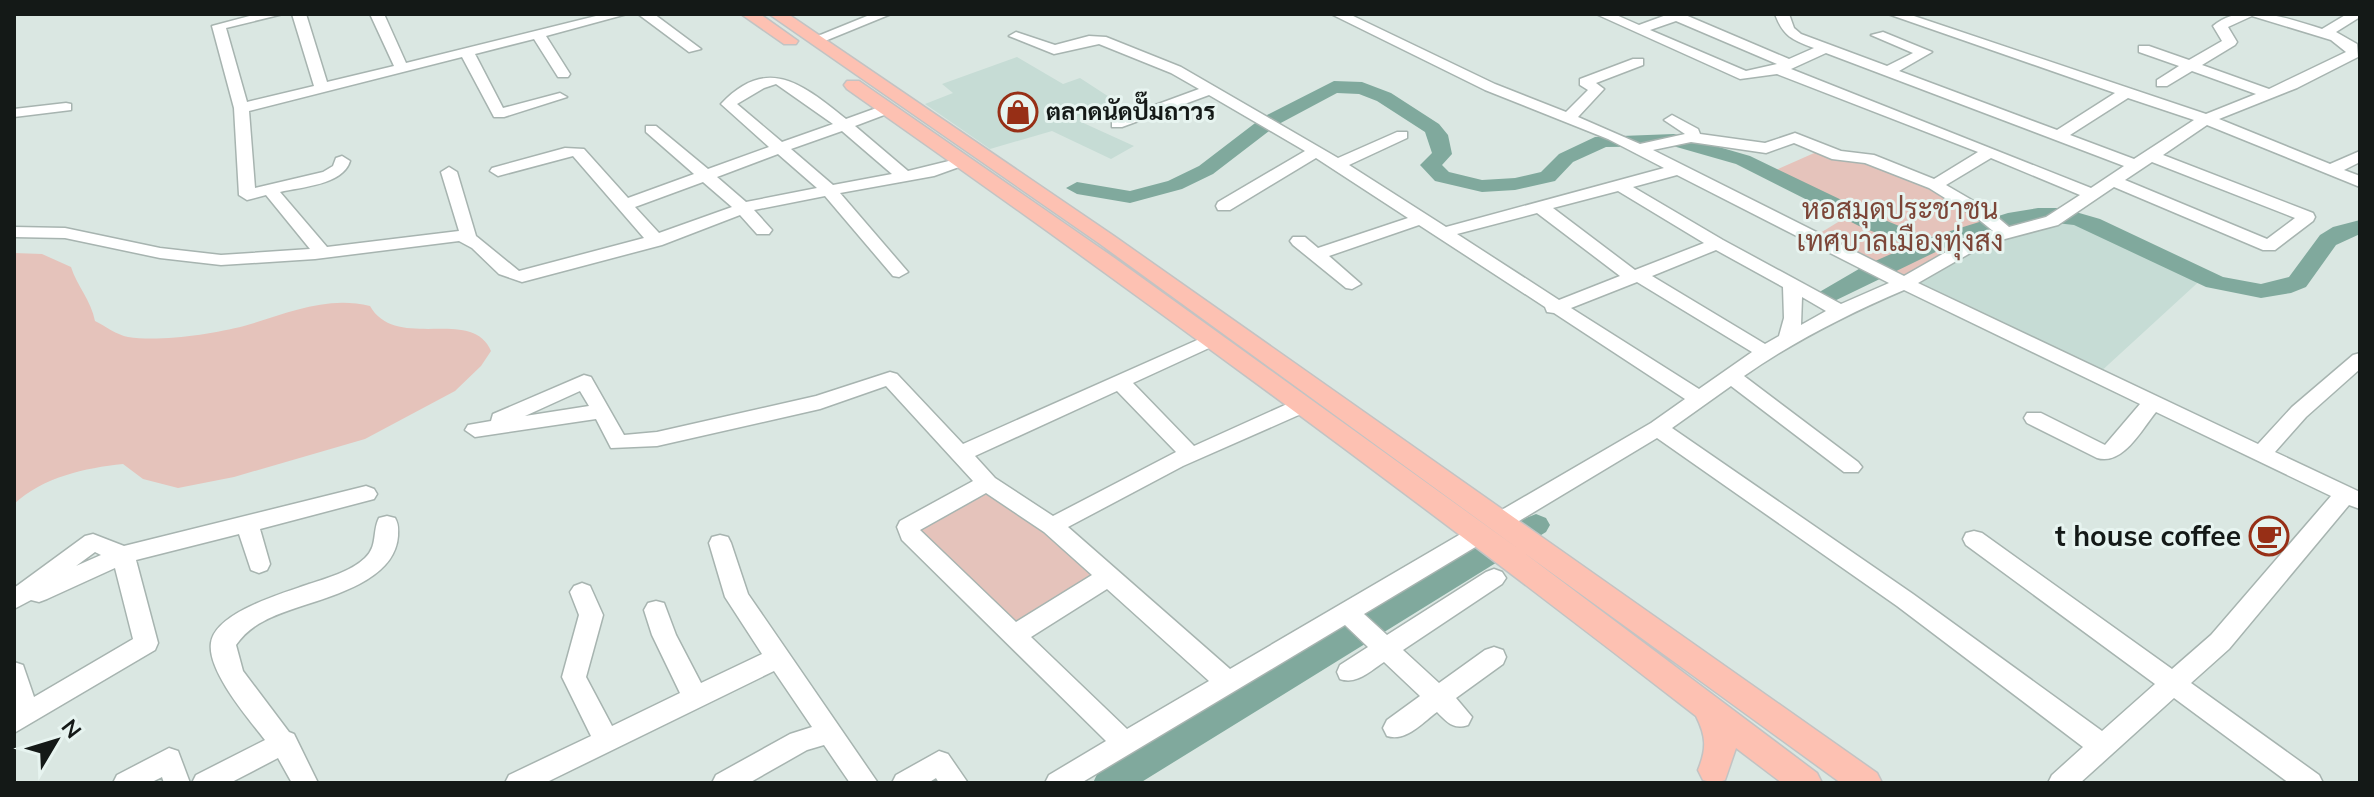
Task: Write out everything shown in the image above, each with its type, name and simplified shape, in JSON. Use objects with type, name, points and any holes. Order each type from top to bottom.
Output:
[{"type":"main road","points":[[749,14],[965,162],[1502,544],[1770,713],[1866,783]]},
{"type":"main road","points":[[783,15],[1107,240],[1502,544],[1744,736],[1791,779],[1813,745]]},
{"type":"main road","points":[[1681,686],[1703,706],[1719,729],[1722,751],[1709,777]]},
{"type":"main road","points":[[1709,777],[1744,736],[1770,713]]},
{"type":"street","points":[[276,14],[219,26],[241,108],[247,195],[329,175],[340,168],[342,161]]},
{"type":"street","points":[[299,14],[322,88]]},
{"type":"street","points":[[241,108],[620,14]]},
{"type":"street","points":[[645,14],[694,49]]},
{"type":"street","points":[[815,40],[884,14]]},
{"type":"street","points":[[1338,14],[1490,87],[1613,136],[1858,261],[2353,498],[2220,642],[2061,783]]},
{"type":"street","points":[[1603,14],[1739,75],[1784,67],[1826,48]]},
{"type":"street","points":[[1782,14],[1790,33],[2135,165]]},
{"type":"street","points":[[1895,14],[2206,119],[2360,182]]},
{"type":"street","points":[[2162,83],[2230,42],[2220,26],[2246,14]]},
{"type":"street","points":[[2257,14],[2360,44]]},
{"type":"street","points":[[2329,36],[2327,32],[2333,26],[2356,14]]},
{"type":"street","points":[[381,15],[402,69]]},
{"type":"street","points":[[1639,29],[1676,16],[1784,67],[2092,194]]},
{"type":"street","points":[[538,35],[563,74]]},
{"type":"street","points":[[1878,35],[1925,52],[1889,71]]},
{"type":"street","points":[[1016,36],[1054,50],[1089,40],[1108,42],[1211,89],[1288,133],[1554,308],[1700,399]]},
{"type":"street","points":[[1634,148],[1687,138],[1766,148],[1795,138],[1838,156],[1868,158],[1935,185],[1994,223],[2052,221],[2206,119],[2292,85],[2353,54],[2352,47],[2329,36]]},
{"type":"street","points":[[2144,49],[2267,93]]},
{"type":"street","points":[[467,53],[499,114],[560,97]]},
{"type":"street","points":[[1569,118],[1597,89],[1585,82],[1638,62]]},
{"type":"street","points":[[899,272],[828,189],[728,104],[767,81],[780,80],[844,125],[904,176]]},
{"type":"street","points":[[1117,124],[1211,89]]},
{"type":"street","points":[[2059,136],[2128,91]]},
{"type":"street","points":[[14,113],[66,107]]},
{"type":"street","points":[[625,205],[887,109]]},
{"type":"street","points":[[1672,120],[1693,132],[1687,138]]},
{"type":"street","points":[[651,129],[743,208],[763,230]]},
{"type":"street","points":[[1336,165],[1402,135]]},
{"type":"street","points":[[498,171],[574,151],[656,241]]},
{"type":"street","points":[[1224,206],[1315,152]]},
{"type":"street","points":[[1935,185],[1989,152]]},
{"type":"street","points":[[2111,180],[2269,246],[2307,217],[2150,155]]},
{"type":"street","points":[[2331,170],[2360,156]]},
{"type":"street","points":[[14,232],[65,233],[195,258],[261,259],[434,237],[468,238],[478,243],[509,275],[522,277],[656,241],[743,208],[965,162]]},
{"type":"street","points":[[1443,233],[1676,170]]},
{"type":"street","points":[[449,172],[468,238]]},
{"type":"street","points":[[1621,186],[1717,244],[1834,307]]},
{"type":"street","points":[[270,190],[323,253]]},
{"type":"street","points":[[1540,207],[1636,276],[1765,352]]},
{"type":"street","points":[[1315,255],[1422,219]]},
{"type":"street","points":[[1349,672],[1502,544],[1765,352],[1834,307],[1904,283],[1980,240],[1994,223]]},
{"type":"street","points":[[1299,241],[1352,284]]},
{"type":"street","points":[[1554,308],[1717,244]]},
{"type":"street","points":[[1788,339],[1797,286]]},
{"type":"street","points":[[961,454],[1213,339]]},
{"type":"street","points":[[2261,454],[2299,412],[2360,359]]},
{"type":"street","points":[[1732,377],[1851,467]]},
{"type":"street","points":[[602,411],[475,430],[584,381],[591,388],[618,443],[657,439],[820,402],[890,378],[987,483],[1052,526],[1226,681]]},
{"type":"street","points":[[1120,382],[1187,451],[1183,459]]},
{"type":"street","points":[[2034,418],[2104,453],[2113,450],[2153,402]]},
{"type":"street","points":[[1052,526],[1183,459],[1303,405]]},
{"type":"street","points":[[1658,428],[1881,583],[2102,746]]},
{"type":"street","points":[[987,483],[908,527],[910,534],[1124,742]]},
{"type":"street","points":[[14,602],[123,555],[366,494]]},
{"type":"street","points":[[247,524],[259,564]]},
{"type":"street","points":[[305,783],[285,742],[226,666],[223,643],[237,624],[368,568],[385,547],[387,524]]},
{"type":"street","points":[[1974,539],[2310,783]]},
{"type":"street","points":[[720,543],[737,597],[865,783]]},
{"type":"street","points":[[1058,783],[1226,681],[1349,615],[1502,544]]},
{"type":"street","points":[[14,672],[20,718],[146,643],[123,555]]},
{"type":"street","points":[[1013,636],[1110,576]]},
{"type":"street","points":[[582,592],[591,615],[574,677],[606,740]]},
{"type":"street","points":[[656,610],[664,635],[695,697]]},
{"type":"street","points":[[1349,615],[1459,717]]},
{"type":"street","points":[[1396,728],[1494,657]]},
{"type":"street","points":[[518,783],[778,658]]},
{"type":"street","points":[[725,783],[799,742],[830,732]]},
{"type":"street","points":[[205,783],[285,742]]},
{"type":"street","points":[[126,783],[169,759],[177,783]]},
{"type":"street","points":[[905,783],[939,762],[955,783]]},
{"type":"shaded area","name":"ตลาดนัดปั๊มถาวร","points":[[1017,57],[1063,84],[1080,78],[1120,104],[1079,121],[1134,146],[1111,159],[1052,131],[990,149],[925,104],[953,93],[942,84]]},
{"type":"shaded area","points":[[2052,221],[2092,226],[2205,276],[2097,375],[1904,283],[1955,253]]},
{"type":"green space","name":"หอสมุดประชาชน เทศบาลเมืองทุ่งสง","points":[[1821,150],[1853,156],[1935,185],[2004,232],[1904,283],[1812,238],[1848,216],[1767,174]]},
{"type":"green space","points":[[14,253],[42,254],[71,267],[95,321],[128,337],[155,339],[202,334],[244,326],[306,307],[354,303],[370,306],[382,319],[397,326],[468,331],[481,338],[491,351],[481,366],[455,391],[365,439],[234,477],[178,488],[143,479],[123,464],[94,468],[51,481],[14,504]]},
{"type":"green space","points":[[987,483],[1110,576],[1013,636],[910,534]]},
{"type":"waterway","points":[[1077,188],[1130,197],[1175,185],[1206,170],[1270,121],[1334,87],[1362,88],[1384,97],[1432,128],[1438,135],[1442,154],[1430,165],[1442,177],[1482,186],[1515,184],[1548,177],[1566,158],[1602,141],[1674,140],[1743,160],[1867,221],[1928,246]]},
{"type":"waterway","points":[[1928,246],[2008,219],[2038,214],[2062,215],[2102,228],[2215,282],[2261,291],[2298,282],[2328,240],[2341,232],[2360,227]]},
{"type":"waterway","points":[[1824,299],[1873,271],[1928,246]]},
{"type":"waterway","points":[[1110,783],[1536,525]]},
{"type":"place","name":"ตลาดนัดปั๊มถาวร","points":[[1018,112]]},
{"type":"place","name":"t house coffee","points":[[2269,536]]}]
